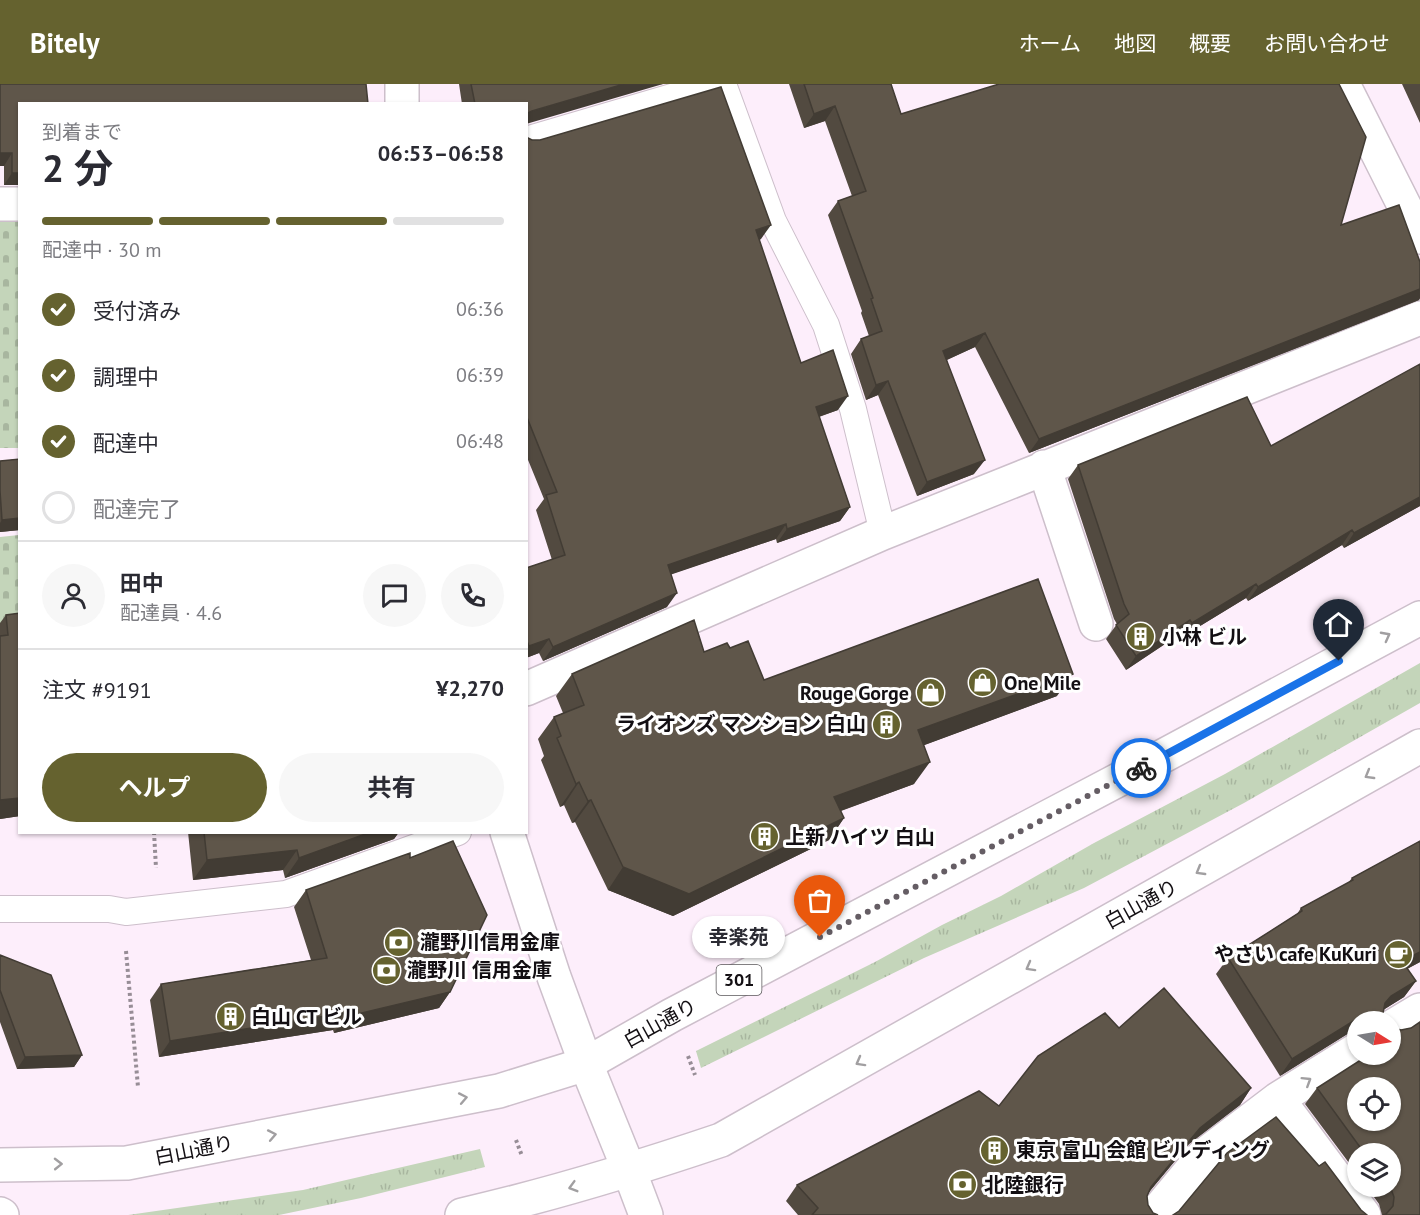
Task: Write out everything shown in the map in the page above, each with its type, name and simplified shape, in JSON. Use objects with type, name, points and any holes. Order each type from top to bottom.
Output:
[{"type":"main road","points":[[402,84],[402,102]]},
{"type":"main road","points":[[1344,84],[1420,237]]},
{"type":"main road","points":[[0,204],[18,204]]},
{"type":"main road","points":[[528,688],[883,533],[1420,318]]},
{"type":"main road","points":[[1044,467],[1096,624]]},
{"type":"main road","name":"白山通り","points":[[0,1166],[127,1163],[499,1091],[585,1064],[672,1015],[1147,765],[1420,618]]},
{"type":"main road","name":"白山通り","points":[[462,1215],[537,1198],[721,1140],[1420,746]]},
{"type":"main road","points":[[508,834],[585,1064],[646,1215]]},
{"type":"main road","points":[[1401,1021],[1420,1010]]},
{"type":"main road","points":[[1154,1215],[1203,1156],[1278,1099],[1347,1056]]},
{"type":"main road","points":[[1278,1099],[1364,1215]]},
{"type":"lane","points":[[528,139],[716,84]]},
{"type":"lane","points":[[723,84],[773,221],[826,325],[853,409],[883,533]]},
{"type":"lane","points":[[0,909],[109,909],[126,912],[286,894],[452,834]]},
{"type":"path","points":[[125,941],[138,1087]]},
{"type":"path","points":[[686,1052],[695,1075]]},
{"type":"path","points":[[516,1140],[524,1161]]},
{"type":"green space","points":[[18,218],[18,448],[0,448],[0,219]]},
{"type":"green space","points":[[18,535],[18,630],[0,632],[0,537]]},
{"type":"green space","points":[[1420,663],[1420,703],[1244,803],[1084,888],[924,958],[701,1068],[696,1051],[1001,896],[1094,843],[1225,774]]},
{"type":"green space","points":[[480,1149],[485,1167],[361,1198],[279,1215],[128,1215],[303,1190]]},
{"type":"building","points":[[0,84],[366,84],[368,102],[18,102],[18,173],[12,173],[12,153],[0,153]]},
{"type":"building","points":[[471,84],[624,84],[528,113],[528,102],[475,102]]},
{"type":"building","points":[[804,84],[891,84],[901,114],[999,84],[1339,84],[1366,137],[1341,225],[1399,205],[1420,262],[1420,289],[1039,439],[985,333],[943,351],[985,460],[927,482],[888,381],[876,385],[861,339],[882,331],[871,299],[873,298],[838,201],[866,191],[835,106],[814,114]]},
{"type":"building","points":[[721,87],[771,225],[756,230],[801,363],[833,350],[848,396],[816,407],[850,507],[787,529],[786,524],[668,565],[677,593],[553,647],[549,639],[529,646],[528,644],[528,567],[565,555],[546,495],[557,492],[528,420],[528,138],[540,140]]},
{"type":"building","points":[[1420,364],[1420,497],[1354,533],[1352,530],[1258,587],[1256,584],[1192,623],[1190,620],[1136,656],[1116,625],[1129,614],[1078,465],[1247,397],[1271,446]]},
{"type":"building","points":[[18,459],[18,518],[2,520],[0,461]]},
{"type":"building","points":[[1038,579],[1073,674],[918,730],[930,762],[834,797],[844,818],[689,894],[623,867],[591,800],[588,801],[579,782],[576,784],[557,738],[561,736],[554,717],[584,705],[572,674],[694,620],[704,652],[727,643],[730,648],[748,641],[764,680]]},
{"type":"building","points":[[18,613],[18,798],[0,800],[0,636],[8,635],[6,615]]},
{"type":"building","points":[[204,834],[365,834],[299,858],[297,850],[207,860]]},
{"type":"building","points":[[453,841],[487,915],[450,992],[345,1017],[344,1013],[170,1041],[161,984],[327,958],[306,890],[410,853],[410,858]]},
{"type":"building","points":[[1420,841],[1420,952],[1402,961],[1416,981],[1391,996],[1385,1003],[1383,1011],[1347,1011],[1347,1025],[1292,1059],[1228,958],[1302,911],[1301,908],[1353,880],[1352,878]]},
{"type":"building","points":[[0,955],[51,975],[82,1055],[25,1057],[0,990]]},
{"type":"building","points":[[1164,988],[1251,1088],[1200,1128],[1151,1187],[1147,1196],[1148,1205],[1153,1213],[1158,1215],[812,1215],[818,1208],[797,1185],[979,1091],[999,1106],[1038,1056],[1105,1013],[1119,1028]]},
{"type":"building","points":[[1420,1022],[1420,1215],[1383,1215],[1393,1206],[1394,1197],[1401,1197],[1401,1143],[1357,1143],[1348,1131],[1401,1131],[1401,1077],[1347,1077],[1347,1129],[1317,1088],[1353,1065],[1401,1065],[1401,1030],[1411,1028]]},
{"type":"building","points":[[1276,1117],[1319,1166],[1325,1162],[1347,1191],[1347,1197],[1351,1197],[1367,1215],[1173,1215],[1179,1211],[1227,1153]]},
{"type":"way so far","points":[[820,937],[1141,768]]},
{"type":"place","name":"小林 ビル","points":[[1141,637]]},
{"type":"place","name":"One Mile","points":[[983,683]]},
{"type":"place","name":"Rouge Gorge","points":[[930,693]]},
{"type":"place","name":"ライオンズ マンション 白山","points":[[887,724]]},
{"type":"place","name":"上新 ハイツ 白山","points":[[764,837]]},
{"type":"place","name":"幸楽苑","points":[[820,937]]},
{"type":"place","name":"瀧野川信用金庫","points":[[399,942]]},
{"type":"place","name":"やさい cafe KuKuri","points":[[1398,954]]},
{"type":"place","name":"瀧野川 信用金庫","points":[[386,970]]},
{"type":"place","name":"白山 CT ビル","points":[[230,1017]]},
{"type":"place","name":"東京 富山 会館 ビルディング","points":[[995,1150]]},
{"type":"place","name":"北陸銀行","points":[[963,1185]]},
{"type":"route","points":[[1141,768],[1339,661]]}]
